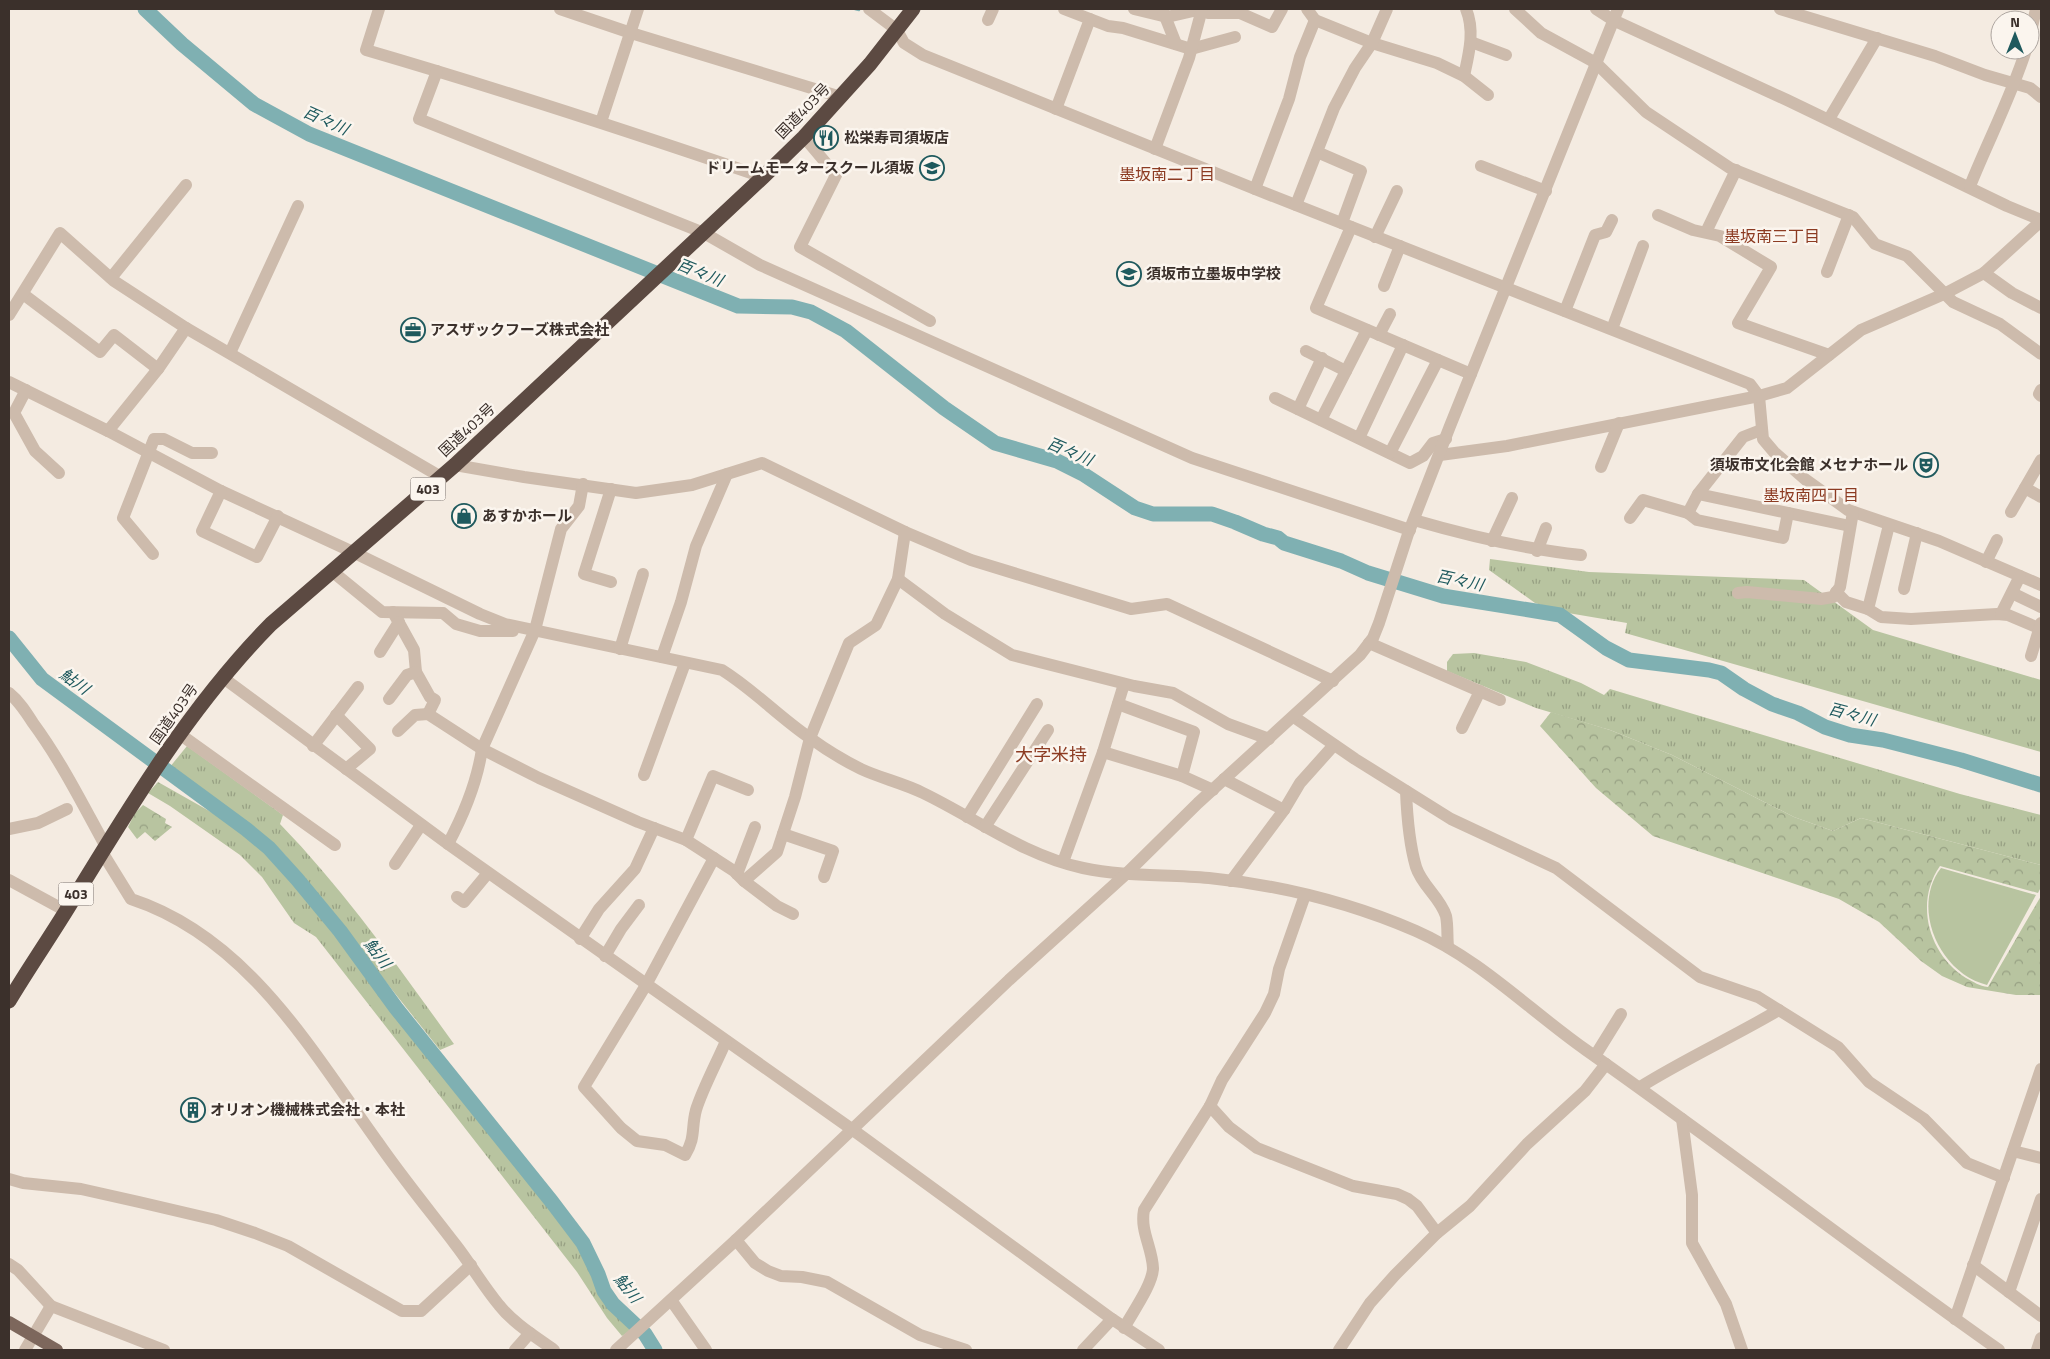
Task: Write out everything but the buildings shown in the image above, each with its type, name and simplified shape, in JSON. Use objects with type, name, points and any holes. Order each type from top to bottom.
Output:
[{"type":"highway","name":"国道403号","points":[[9,1001],[144,788],[222,677],[271,624],[455,465],[634,300],[763,177],[841,97],[870,64],[913,9]]},
{"type":"main road","points":[[9,1322],[57,1350]]},
{"type":"street","points":[[380,9],[366,50],[601,122],[763,177]]},
{"type":"street","points":[[560,9],[587,13],[631,33],[841,97]]},
{"type":"street","points":[[601,122],[638,9]]},
{"type":"street","points":[[869,9],[896,30],[904,43],[923,55],[1375,237],[1507,287],[1750,384],[1759,396],[1763,439],[1774,452],[1806,480],[1853,512],[1939,541],[2041,584]]},
{"type":"street","points":[[1064,9],[1090,19],[1191,48],[1235,37]]},
{"type":"street","points":[[1134,9],[1164,13],[1202,9],[1208,13],[1240,13],[1272,27],[1282,9]]},
{"type":"street","points":[[1154,149],[1191,48],[1202,9]]},
{"type":"street","points":[[1307,9],[1315,20],[1372,43],[1437,63],[1464,76],[1488,95]]},
{"type":"street","points":[[1296,205],[1334,108],[1355,68],[1372,43],[1387,9]]},
{"type":"street","points":[[1464,76],[1471,42],[1471,20],[1466,9]]},
{"type":"street","points":[[1515,9],[1541,33],[1596,64],[1646,112],[1736,170],[1853,217],[1875,244],[1908,256],[1953,302],[2000,324],[2041,354]]},
{"type":"street","points":[[1440,455],[1507,446],[1759,396],[1787,388],[1860,330],[1944,294],[1984,273],[2041,221],[1616,14],[1596,9]]},
{"type":"street","points":[[1780,9],[1935,56],[1985,76],[2030,88],[2041,98]]},
{"type":"street","points":[[1164,13],[1176,44]]},
{"type":"street","points":[[617,1349],[736,1240],[1009,980],[1333,681],[1360,655],[1369,643],[1380,623],[1411,528],[1471,374],[1616,14]]},
{"type":"street","points":[[1056,109],[1090,19]]},
{"type":"street","points":[[1255,189],[1289,99],[1300,56],[1315,20]]},
{"type":"street","points":[[1829,119],[1877,38]]},
{"type":"street","points":[[1471,42],[1506,55]]},
{"type":"street","points":[[1970,186],[1990,135],[2015,85],[2023,60]]},
{"type":"street","points":[[437,71],[420,119],[703,234],[760,265],[1192,458],[1411,528],[1492,541],[1537,551],[1581,555]]},
{"type":"street","points":[[804,137],[836,175],[800,247],[930,321]]},
{"type":"street","points":[[1317,152],[1361,172],[1347,225],[1316,308],[1471,374]]},
{"type":"street","points":[[1481,166],[1546,191]]},
{"type":"street","points":[[1706,232],[1736,170]]},
{"type":"street","points":[[111,278],[186,184]]},
{"type":"street","points":[[1375,237],[1397,191]]},
{"type":"street","points":[[230,353],[298,206]]},
{"type":"street","points":[[1658,215],[1693,230],[1720,236],[1771,267],[1738,323],[1829,355]]},
{"type":"street","points":[[1828,272],[1849,216]]},
{"type":"street","points":[[1565,311],[1595,235],[1606,232],[1612,220]]},
{"type":"street","points":[[9,315],[60,233],[111,278],[186,328],[441,477]]},
{"type":"street","points":[[1384,286],[1400,246]]},
{"type":"street","points":[[1612,329],[1644,246]]},
{"type":"street","points":[[1984,273],[2012,293],[2041,308]]},
{"type":"street","points":[[23,294],[100,352],[114,334],[158,369]]},
{"type":"street","points":[[1379,335],[1390,314]]},
{"type":"street","points":[[108,431],[158,369],[186,328]]},
{"type":"street","points":[[1321,420],[1367,330]]},
{"type":"street","points":[[1359,438],[1403,345]]},
{"type":"street","points":[[1306,351],[1346,371]]},
{"type":"street","points":[[1298,409],[1322,358]]},
{"type":"street","points":[[1390,453],[1438,360]]},
{"type":"street","points":[[9,382],[108,431],[221,492],[278,516],[480,614],[505,624],[722,670],[741,682],[810,738],[861,769],[919,791],[1036,853],[1082,868],[1126,874],[1208,878],[1305,895],[1370,914],[1448,947],[1499,982],[1595,1056],[1640,1087],[1846,1240],[2000,1350]]},
{"type":"street","points":[[26,390],[14,413],[35,451],[59,472]]},
{"type":"street","points":[[2041,390],[2039,394],[2041,396]]},
{"type":"street","points":[[1276,398],[1410,463],[1423,456],[1433,443],[1446,439]]},
{"type":"street","points":[[1601,467],[1619,423]]},
{"type":"street","points":[[1688,513],[1698,494],[1743,437],[1762,430]]},
{"type":"street","points":[[153,554],[123,518],[154,439],[164,439],[192,453],[212,453]]},
{"type":"street","points":[[2011,512],[2041,460]]},
{"type":"street","points":[[455,465],[636,493],[692,485],[762,463],[905,532],[972,560],[1131,609],[1167,604],[1333,681]]},
{"type":"street","points":[[662,657],[681,602],[696,546],[727,474]]},
{"type":"street","points":[[448,844],[471,796],[482,749],[535,630],[561,529],[579,506],[583,484]]},
{"type":"street","points":[[2025,488],[2041,497]]},
{"type":"street","points":[[611,489],[584,574],[611,582]]},
{"type":"street","points":[[221,492],[202,531],[257,556],[278,516]]},
{"type":"street","points":[[1698,494],[1850,526]]},
{"type":"street","points":[[1492,541],[1512,498]]},
{"type":"street","points":[[1630,518],[1643,500],[1688,513],[1697,520],[1783,538],[1788,513]]},
{"type":"street","points":[[1738,594],[1747,592],[1821,599],[1833,597],[1840,587],[1853,512]]},
{"type":"street","points":[[1868,609],[1889,525]]},
{"type":"street","points":[[1537,551],[1546,528]]},
{"type":"street","points":[[741,878],[777,852],[795,797],[810,738],[849,643],[876,625],[898,579],[905,532]]},
{"type":"street","points":[[1904,589],[1917,533]]},
{"type":"street","points":[[1986,562],[1997,540]]},
{"type":"street","points":[[333,572],[382,612],[396,617],[443,613],[456,624],[480,631],[535,630]]},
{"type":"street","points":[[620,649],[643,574]]},
{"type":"street","points":[[2001,614],[2020,576]]},
{"type":"street","points":[[898,579],[945,614],[1012,655],[1124,684],[1173,693],[1228,724],[1269,739]]},
{"type":"street","points":[[1836,592],[1846,602],[1868,609],[1881,617],[2008,615],[2040,627],[2031,656]]},
{"type":"street","points":[[2012,593],[2041,607]]},
{"type":"street","points":[[380,652],[396,617]]},
{"type":"street","points":[[396,617],[414,650],[416,672],[430,697],[435,700],[428,714]]},
{"type":"street","points":[[1369,643],[1500,700]]},
{"type":"street","points":[[644,775],[685,663]]},
{"type":"street","points":[[389,699],[407,675],[416,672]]},
{"type":"street","points":[[222,677],[421,825],[852,1130],[1124,1328],[1159,1350]]},
{"type":"street","points":[[1063,862],[1103,752],[1124,684]]},
{"type":"street","points":[[313,746],[358,687]]},
{"type":"street","points":[[1462,722],[1480,691]]},
{"type":"street","points":[[9,693],[15,698],[64,769],[131,899],[183,922],[226,952],[273,998],[378,1143],[471,1265],[499,1306],[530,1333],[554,1350]]},
{"type":"street","points":[[967,817],[1037,704]]},
{"type":"street","points":[[1118,704],[1194,732],[1182,776]]},
{"type":"street","points":[[398,731],[415,715],[428,714],[482,749],[539,778],[686,840],[714,858],[777,906],[793,914]]},
{"type":"street","points":[[336,715],[370,749],[346,769]]},
{"type":"street","points":[[1294,717],[1334,745],[1452,819],[1556,868],[1700,977],[1758,997],[1838,1046],[1869,1082],[1924,1119],[1967,1163],[2004,1178]]},
{"type":"street","points":[[985,827],[1048,730]]},
{"type":"street","points":[[181,735],[336,845]]},
{"type":"street","points":[[1231,881],[1284,810],[1300,783],[1334,745]]},
{"type":"street","points":[[1103,752],[1182,776],[1213,790]]},
{"type":"street","points":[[686,840],[713,776],[748,790]]},
{"type":"street","points":[[1224,780],[1284,810]]},
{"type":"street","points":[[1406,791],[1408,821],[1416,867],[1424,884],[1435,897],[1446,916],[1448,947]]},
{"type":"street","points":[[9,829],[38,823],[67,809]]},
{"type":"street","points":[[395,864],[421,825]]},
{"type":"street","points":[[741,878],[755,827]]},
{"type":"street","points":[[580,938],[599,909],[635,870],[654,828]]},
{"type":"street","points":[[782,834],[833,851],[824,878]]},
{"type":"street","points":[[714,858],[646,985],[584,1087],[621,1128],[637,1141],[665,1145],[685,1156],[691,1146],[696,1111],[726,1041]]},
{"type":"street","points":[[463,902],[488,873]]},
{"type":"street","points":[[9,880],[66,911]]},
{"type":"street","points":[[1124,1328],[1151,1278],[1153,1269],[1143,1228],[1144,1210],[1210,1106],[1222,1080],[1265,1014],[1274,994],[1279,969],[1305,895]]},
{"type":"street","points":[[605,956],[639,904]]},
{"type":"street","points":[[1640,1087],[1778,1010]]},
{"type":"street","points":[[1595,1056],[1620,1014]]},
{"type":"street","points":[[1339,1350],[1370,1304],[1437,1233],[1470,1206],[1527,1144],[1585,1091],[1606,1064]]},
{"type":"street","points":[[1955,1319],[2041,1069]]},
{"type":"street","points":[[1210,1106],[1229,1127],[1257,1148],[1353,1186],[1397,1194],[1408,1199],[1417,1206],[1437,1233]]},
{"type":"street","points":[[1682,1119],[1692,1195],[1692,1243],[1726,1304],[1742,1350]]},
{"type":"street","points":[[2013,1151],[2041,1158]]},
{"type":"street","points":[[9,1179],[23,1183],[80,1189],[216,1220],[255,1233],[288,1246],[402,1311],[421,1311],[471,1265]]},
{"type":"street","points":[[2009,1292],[2041,1198]]},
{"type":"street","points":[[736,1240],[754,1263],[768,1271],[781,1276],[802,1276],[827,1282],[920,1335],[966,1350]]},
{"type":"street","points":[[9,1264],[18,1270],[51,1306],[164,1350]]},
{"type":"street","points":[[1973,1265],[2041,1316]]},
{"type":"street","points":[[669,1302],[706,1350]]},
{"type":"street","points":[[25,1350],[51,1306]]},
{"type":"street","points":[[1083,1350],[1112,1319]]},
{"type":"street","points":[[515,1350],[530,1333]]},
{"type":"street","points":[[2037,1350],[2041,1338]]},
{"type":"green space","points":[[1490,559],[1589,572],[1804,580],[1873,630],[2041,680],[2041,752],[1625,633],[1627,623],[1568,613],[1535,603],[1489,570]]},
{"type":"green space","points":[[1474,653],[1526,662],[1581,683],[1604,695],[1610,689],[1960,794],[2041,815],[2041,865],[1861,818],[1833,831],[1794,817],[1672,755],[1610,730],[1536,708],[1447,671],[1447,662],[1453,654]]},
{"type":"green space","points":[[1551,712],[1610,730],[1672,755],[1794,817],[1833,831],[1861,818],[2041,865],[2041,887],[2038,893],[1940,866],[1932,880],[1927,912],[1929,927],[1943,956],[1953,968],[1966,978],[1979,985],[1988,987],[2041,896],[2041,995],[2016,995],[1967,987],[1942,976],[1921,961],[1879,922],[1839,899],[1653,836],[1596,788],[1540,726]]},
{"type":"green space","points":[[187,746],[283,815],[280,824],[349,903],[454,1044],[440,1050],[285,855],[261,833],[165,773]]},
{"type":"green space","points":[[158,782],[234,825],[264,849],[301,888],[443,1075],[581,1248],[598,1281],[602,1298],[634,1328],[622,1336],[607,1318],[577,1272],[316,937],[294,923],[262,877],[240,855],[170,806],[148,793]]},
{"type":"green space","points":[[143,805],[166,819],[165,823],[172,827],[155,841],[145,832],[137,839],[128,827],[135,813]]},
{"type":"green space","points":[[1941,868],[2036,895],[1987,985],[1970,978],[1956,968],[1944,954],[1935,937],[1930,920],[1928,902],[1932,884]]},
{"type":"waterway","name":"百々川","points":[[145,9],[182,44],[254,104],[309,134],[738,306],[792,307],[811,312],[846,331],[944,408],[995,443],[1057,461],[1083,474],[1135,508],[1153,514],[1212,514],[1278,538],[1284,543],[1341,561],[1368,573],[1443,596],[1560,615],[1606,648],[1629,660],[1721,673],[1744,689],[1772,704],[1798,713],[1825,727],[1850,735],[1883,740],[1961,760],[2041,785]]},
{"type":"waterway","points":[[855,9],[859,10]]},
{"type":"waterway","name":"鮎川","points":[[9,638],[42,679],[246,829],[269,848],[340,931],[396,1008],[552,1202],[583,1243],[604,1291],[613,1304],[645,1334],[655,1350]]},
{"type":"place","name":"松栄寿司須坂店","points":[[826,138]]},
{"type":"place","name":"ドリームモータースクール須坂","points":[[932,168]]},
{"type":"place","name":"須坂市立墨坂中学校","points":[[1129,274]]},
{"type":"place","name":"アスザックフーズ株式会社","points":[[413,330]]},
{"type":"place","name":"須坂市文化会館 メセナホール","points":[[1926,465]]},
{"type":"place","name":"あすかホール","points":[[464,516]]},
{"type":"place","name":"オリオン機械株式会社・本社","points":[[193,1110]]},
{"type":"district","name":"墨坂南二丁目","points":[[1167,174]]},
{"type":"district","name":"墨坂南三丁目","points":[[1772,236]]},
{"type":"district","name":"墨坂南四丁目","points":[[1811,495]]},
{"type":"district","name":"大字米持","points":[[1051,755]]}]
